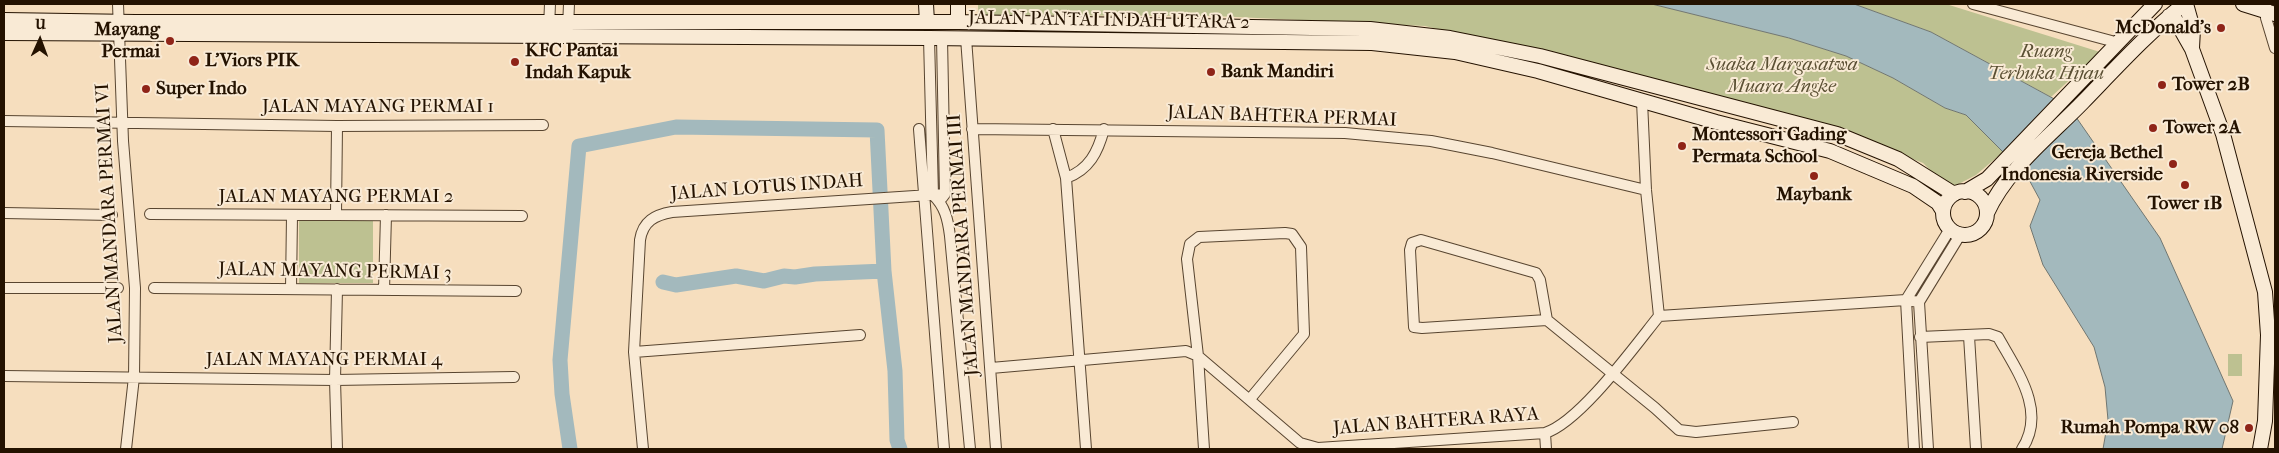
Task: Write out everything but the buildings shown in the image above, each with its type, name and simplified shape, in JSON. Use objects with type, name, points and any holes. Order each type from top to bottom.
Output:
[{"type":"street","name":"JALAN MANDARA PERMAI VI","points":[[118,4],[122,122],[135,288],[134,377],[126,449]]},
{"type":"street","points":[[549,37],[550,4]]},
{"type":"street","points":[[567,37],[569,4]]},
{"type":"street","points":[[926,4],[927,22]]},
{"type":"street","points":[[958,4],[958,22]]},
{"type":"street","points":[[1973,4],[2119,43]]},
{"type":"street","points":[[2155,4],[2072,92],[2013,163],[1995,195],[1985,223],[1976,232],[1955,232],[1946,224],[1942,209],[1957,193],[1987,180],[2013,163],[2085,100],[2168,16],[2185,4],[2193,29],[2192,49]]},
{"type":"street","points":[[2243,4],[2269,9],[2275,48]]},
{"type":"street","points":[[2168,16],[2175,19],[2192,49],[2223,134],[2265,292],[2270,422],[2260,449]]},
{"type":"street","name":"JALAN PANTAI INDAH UTARA 2","points":[[4,20],[119,28],[549,37],[966,38],[1372,43],[1455,52],[1538,72],[1830,151],[1913,186],[1942,209]]},
{"type":"street","name":"JALAN PANTAI INDAH UTARA 2","points":[[4,33],[119,28],[549,21],[958,22],[1370,29],[1450,38],[1540,56],[1837,134],[1898,159],[1957,193]]},
{"type":"street","points":[[893,23],[900,31],[929,32],[936,38],[936,196],[944,449]]},
{"type":"street","name":"JALAN MANDARA PERMAI III","points":[[966,38],[996,449]]},
{"type":"street","points":[[1642,101],[1646,190],[1659,316],[1906,300],[1919,302]]},
{"type":"street","name":"JALAN MAYANG PERMAI 1","points":[[4,121],[337,126],[543,125]]},
{"type":"street","points":[[336,214],[337,126]]},
{"type":"street","points":[[919,129],[936,196],[947,215],[970,449]]},
{"type":"street","name":"JALAN BAHTERA PERMAI","points":[[972,129],[1345,133],[1396,137],[1492,153],[1646,190]]},
{"type":"street","points":[[1053,129],[1066,178],[1086,449]]},
{"type":"street","points":[[1066,178],[1076,174],[1089,164],[1100,146],[1104,129]]},
{"type":"street","points":[[1957,193],[1978,196],[1983,200],[1987,213]]},
{"type":"street","name":"JALAN LOTUS INDAH","points":[[643,449],[634,352],[640,240],[641,232],[648,221],[658,214],[672,212],[906,196],[936,196]]},
{"type":"street","points":[[4,213],[112,215]]},
{"type":"street","name":"JALAN MAYANG PERMAI 2","points":[[150,214],[522,216]]},
{"type":"street","points":[[291,289],[292,215]]},
{"type":"street","points":[[384,290],[386,215]]},
{"type":"street","points":[[1928,449],[1919,302],[1938,260],[1955,232]]},
{"type":"street","points":[[1204,449],[1198,356],[1187,259],[1190,244],[1199,237],[1292,234],[1301,246],[1304,334],[1250,399]]},
{"type":"street","points":[[1547,320],[1414,327],[1410,250],[1412,243],[1421,240],[1536,273],[1540,280],[1547,320],[1678,430],[1685,432],[1793,422]]},
{"type":"street","points":[[1914,449],[1906,300],[1938,260]]},
{"type":"street","points":[[4,288],[118,288]]},
{"type":"street","name":"JALAN MAYANG PERMAI 3","points":[[154,288],[516,291]]},
{"type":"street","points":[[337,290],[335,380],[337,449]]},
{"type":"street","name":"JALAN BAHTERA RAYA","points":[[1198,356],[1300,443],[1318,448],[1545,433],[1557,429],[1568,421],[1612,374],[1659,316]]},
{"type":"street","points":[[1920,337],[1989,334],[1998,337],[2026,388],[2030,400],[2030,431],[2022,449]]},
{"type":"street","points":[[634,352],[860,335]]},
{"type":"street","points":[[1969,336],[1976,449]]},
{"type":"street","points":[[991,368],[1186,351],[1198,356]]},
{"type":"street","name":"JALAN MAYANG PERMAI 4","points":[[4,376],[335,380],[514,377]]},
{"type":"street","points":[[1545,433],[1546,449]]},
{"type":"green space","name":"Suaka Margasatwa Muara Angke","points":[[978,4],[1652,4],[1789,38],[1846,56],[1893,78],[1945,108],[1966,115],[2003,152],[1976,175],[1949,189],[1923,163],[1835,129],[1636,76],[1425,26],[1215,16],[978,15]]},
{"type":"green space","name":"Ruang Terbuka Hijau","points":[[1854,4],[1946,4],[2100,52],[2051,97],[1931,32]]},
{"type":"green space","points":[[299,220],[373,220],[373,283],[299,283]]},
{"type":"green space","points":[[2228,354],[2242,354],[2242,376],[2228,376]]},
{"type":"water","points":[[1652,4],[1854,4],[1931,32],[2069,107],[2160,238],[2233,401],[2222,449],[2103,449],[2108,420],[2105,387],[2094,347],[2043,265],[2030,226],[2040,200],[2027,176],[1966,115],[1945,108],[1893,78],[1846,56],[1789,38]]},
{"type":"waterway","points":[[570,449],[562,394],[560,360],[579,146],[676,127],[877,130],[884,271],[895,371],[897,440],[900,449]]},
{"type":"waterway","points":[[663,282],[676,285],[736,276],[764,281],[784,276],[795,277],[815,274],[884,271]]},
{"type":"place","name":"McDonald's","points":[[2221,28]]},
{"type":"place","name":"Mayang Permai","points":[[170,41]]},
{"type":"place","name":"L'Viors PIK","points":[[194,61]]},
{"type":"place","name":"KFC Pantai Indah Kapuk","points":[[515,62]]},
{"type":"place","name":"Bank Mandiri","points":[[1211,72]]},
{"type":"place","name":"Tower 2B","points":[[2162,85]]},
{"type":"place","name":"Super Indo","points":[[146,89]]},
{"type":"place","name":"Tower 2A","points":[[2153,128]]},
{"type":"place","name":"Montessori Gading Permata School","points":[[1682,146]]},
{"type":"place","name":"Gereja Bethel Indonesia Riverside","points":[[2173,164]]},
{"type":"place","name":"Maybank","points":[[1814,176]]},
{"type":"place","name":"Tower 1B","points":[[2185,185]]},
{"type":"place","name":"Rumah Pompa RW 08","points":[[2249,428]]}]
